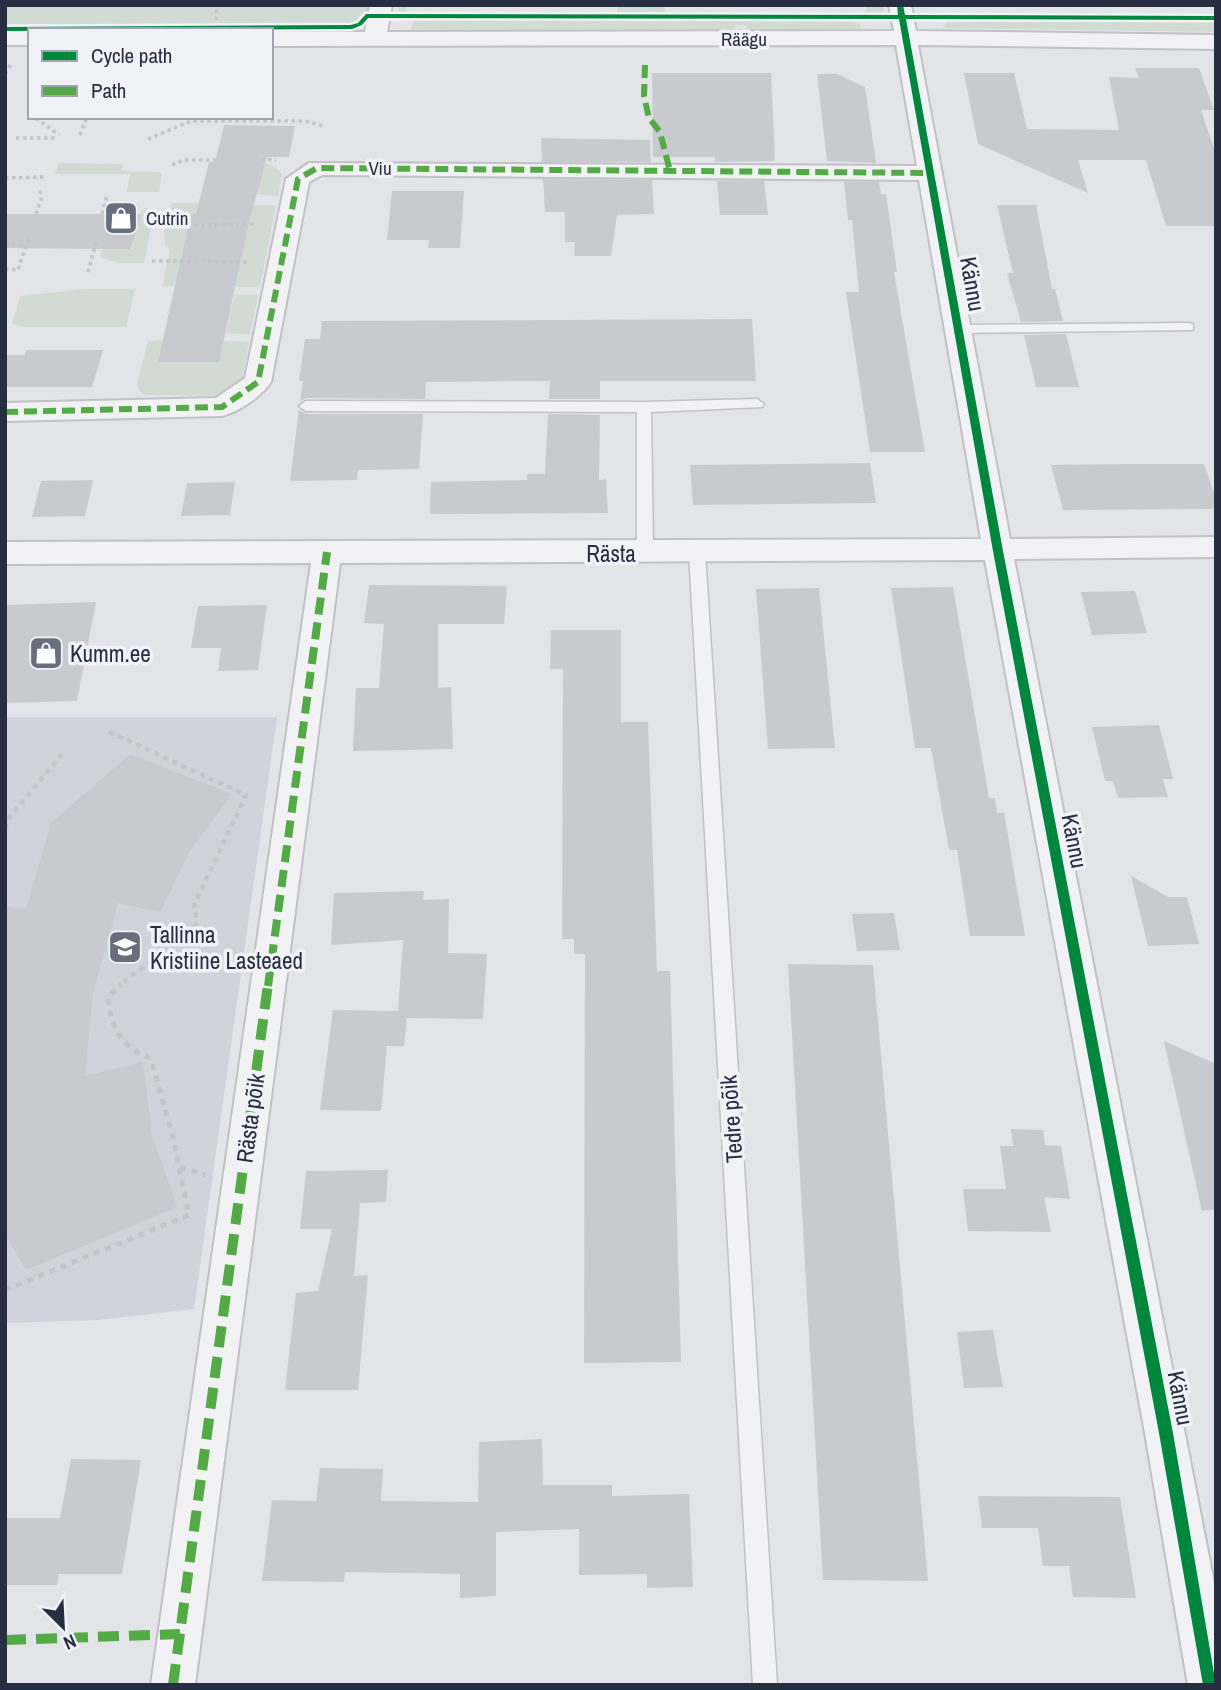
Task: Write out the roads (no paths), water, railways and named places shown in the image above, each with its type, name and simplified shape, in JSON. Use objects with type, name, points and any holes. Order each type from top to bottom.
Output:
[{"type":"street","points":[[375,39],[381,5]]},
{"type":"street","name":"Kännu","points":[[900,5],[998,551],[1166,1433],[1210,1685]]},
{"type":"street","points":[[5,38],[28,38]]},
{"type":"street","name":"Räägu","points":[[273,39],[906,38],[1216,41]]},
{"type":"street","name":"Viu","points":[[5,412],[222,407],[258,382],[298,179],[317,168],[932,173]]},
{"type":"street","name":"Rästa","points":[[5,553],[645,553],[1216,547]]},
{"type":"street","name":"Rästa põik","points":[[173,1685],[327,552]]},
{"type":"lane","points":[[959,329],[1188,327]]},
{"type":"lane","points":[[306,406],[644,407],[757,404]]},
{"type":"lane","points":[[644,407],[645,553]]},
{"type":"lane","name":"Tedre põik","points":[[697,552],[765,1685]]},
{"type":"place","name":"Cutrin","points":[[121,218]]},
{"type":"place","name":"Kumm.ee","points":[[46,653]]},
{"type":"place","name":"Tallinna Kristiine Lasteaed","points":[[125,947]]}]
